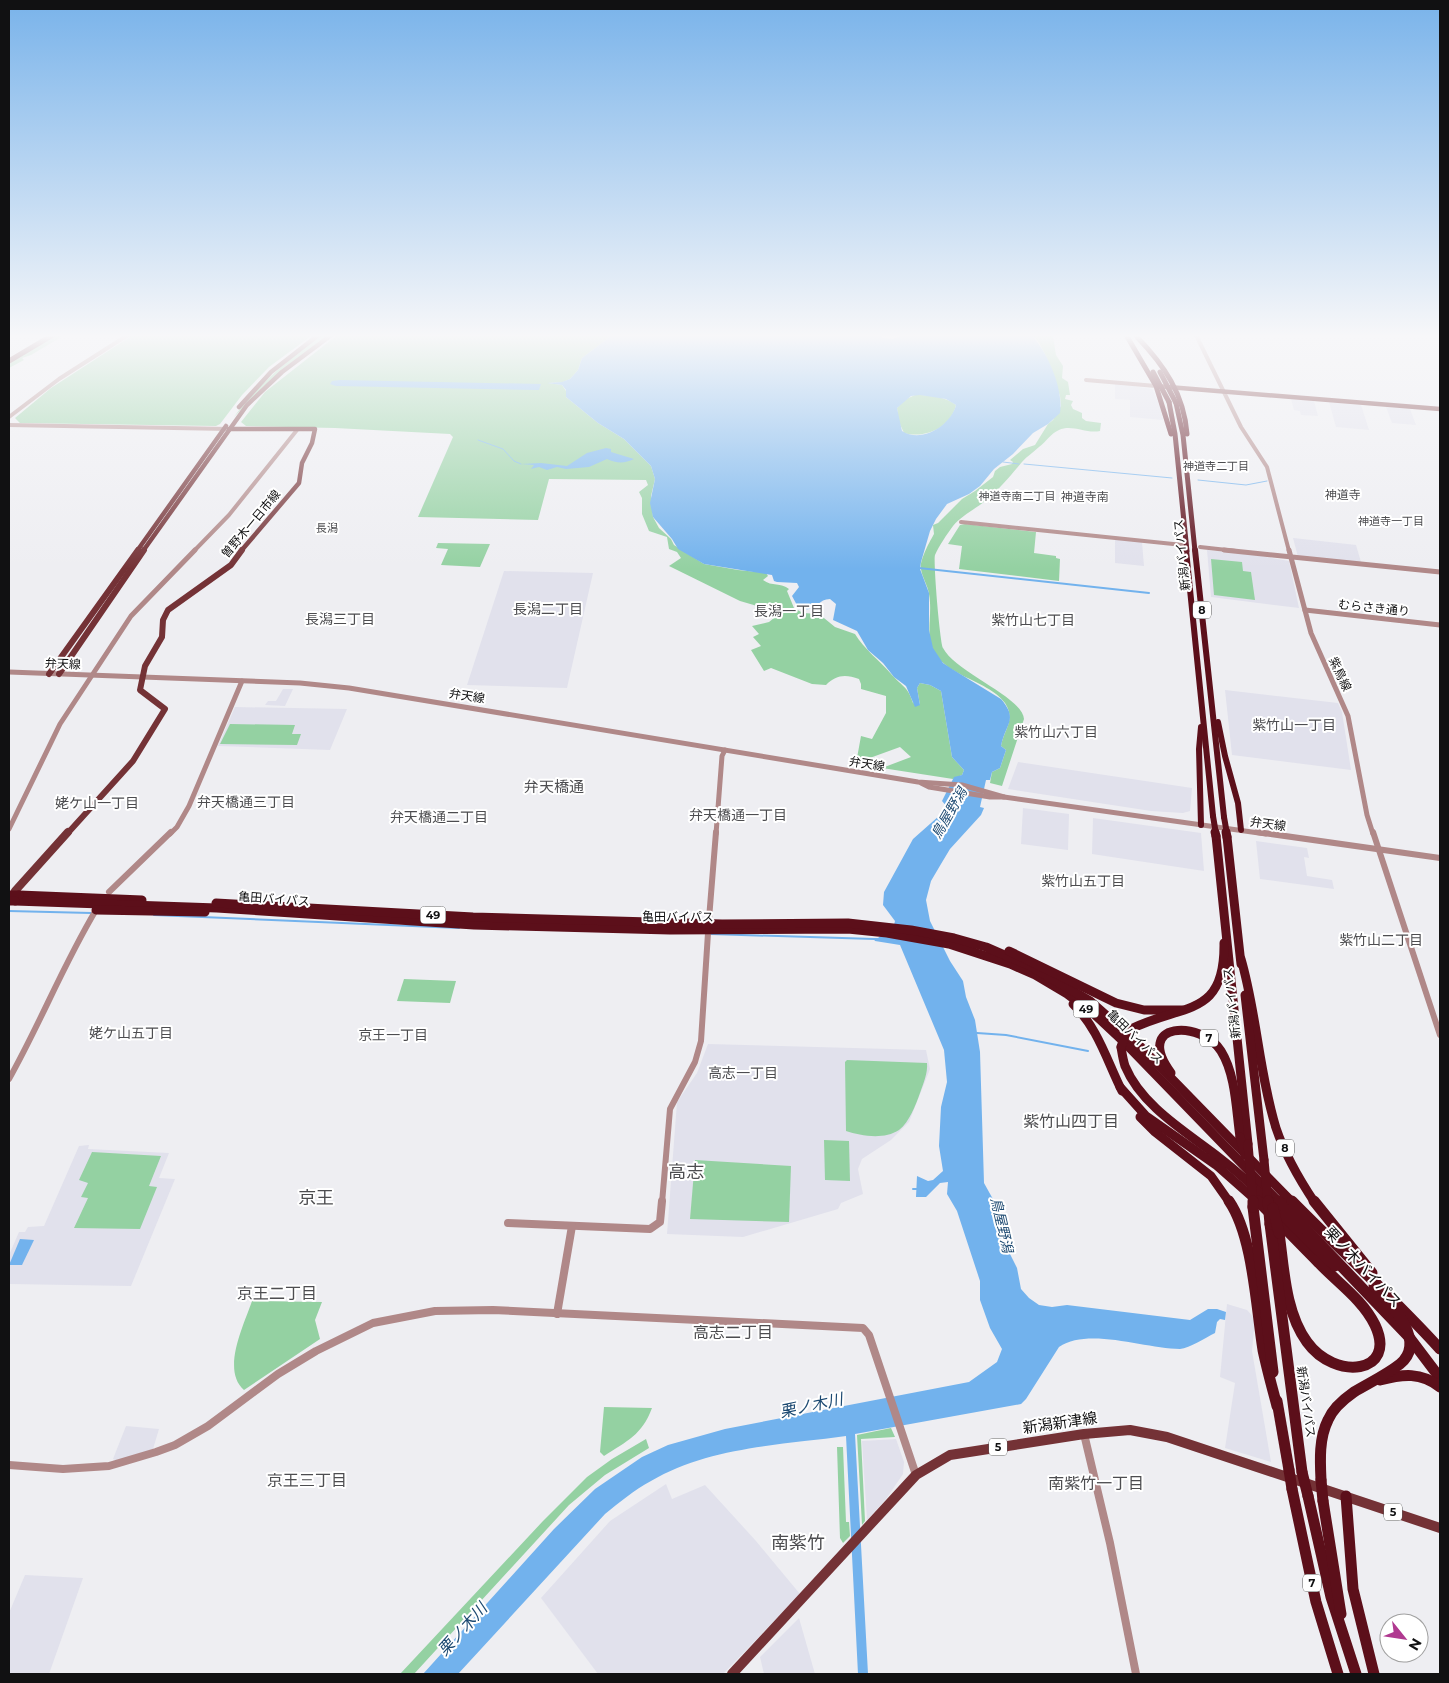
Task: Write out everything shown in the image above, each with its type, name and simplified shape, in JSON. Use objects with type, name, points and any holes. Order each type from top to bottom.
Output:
[{"type":"highway","points":[[1165,412],[1177,452]]},
{"type":"highway","name":"新潟バイパス","points":[[1171,412],[1226,924],[1244,1140],[1258,1179],[1267,1191],[1284,1332],[1287,1374],[1302,1472],[1329,1588],[1356,1674]]},
{"type":"highway","name":"新潟バイパス","points":[[1180,412],[1241,959],[1261,1162],[1254,1207],[1267,1317],[1268,1356],[1292,1490],[1316,1602],[1338,1674]]},
{"type":"highway","points":[[1201,825],[1199,749],[1202,704]]},
{"type":"highway","points":[[1212,706],[1219,722],[1226,760],[1231,772],[1241,830]]},
{"type":"highway","name":"亀田バイパス","points":[[13,896],[355,916],[474,925],[670,930],[848,926]]},
{"type":"highway","name":"亀田バイパス","points":[[13,896],[275,905],[473,918],[848,926],[949,940],[1011,957],[1048,975],[1074,991],[1102,1011],[1131,1037],[1180,1088],[1261,1162]]},
{"type":"highway","points":[[94,912],[207,912],[285,917],[355,916]]},
{"type":"highway","name":"8","points":[[1226,924],[1223,970],[1220,981],[1208,998],[1198,1005],[1145,1022],[1131,1029],[1120,1047],[1120,1057],[1124,1068],[1142,1093],[1178,1125],[1236,1170],[1373,1301]]},
{"type":"highway","points":[[949,940],[986,944],[1027,958],[1097,995],[1121,1005],[1147,1011],[1182,1010]]},
{"type":"highway","name":"亀田バイパス","points":[[949,940],[1010,964],[1056,988],[1094,1015],[1126,1044],[1258,1179]]},
{"type":"highway","name":"8","points":[[1241,959],[1276,1128],[1294,1169],[1328,1220],[1400,1305]]},
{"type":"highway","points":[[1056,988],[1088,1019],[1129,1104],[1141,1119],[1211,1176],[1237,1213],[1246,1233],[1257,1309],[1268,1356]]},
{"type":"highway","name":"7","points":[[1180,1088],[1161,1056],[1159,1048],[1161,1041],[1173,1031],[1182,1030],[1200,1033],[1216,1044],[1226,1061],[1244,1140]]},
{"type":"highway","points":[[1120,1087],[1148,1119],[1216,1165],[1262,1206],[1356,1300],[1369,1316],[1379,1337],[1378,1353],[1368,1364],[1359,1368],[1348,1369],[1329,1362],[1313,1350],[1302,1334],[1292,1307],[1279,1233],[1258,1179]]},
{"type":"highway","name":"栗ノ木バイパス","points":[[1261,1162],[1336,1246],[1400,1305],[1440,1349]]},
{"type":"highway","name":"栗ノ木バイパス","points":[[1258,1179],[1409,1337],[1440,1378]]},
{"type":"highway","points":[[1336,1246],[1397,1312],[1409,1337],[1410,1345],[1407,1357],[1372,1382]]},
{"type":"highway","name":"7","points":[[1344,1636],[1321,1480],[1320,1461],[1322,1432],[1325,1421],[1336,1405],[1372,1382],[1396,1375],[1414,1374],[1429,1378],[1440,1387]]},
{"type":"highway","points":[[1346,1496],[1353,1590],[1374,1674]]},
{"type":"main road","points":[[59,674],[238,412]]},
{"type":"main road","points":[[49,674],[226,429],[241,412]]},
{"type":"main road","name":"曽野木一日市線","points":[[142,677],[145,666],[162,637],[162,620],[168,610],[231,565],[259,528],[296,489],[302,474],[302,464],[314,438],[315,430],[226,429]]},
{"type":"main road","points":[[13,896],[133,761],[161,716],[164,708],[142,694],[140,690],[142,677]]},
{"type":"main road","name":"新潟新津線","points":[[732,1674],[916,1475],[950,1455],[1084,1434],[1130,1430],[1167,1437],[1440,1528]]},
{"type":"street","name":"紫鳥線","points":[[1234,412],[1245,434],[1267,467],[1313,639],[1348,716],[1365,810],[1380,850],[1440,1035]]},
{"type":"street","points":[[9,416],[13,413]]},
{"type":"street","points":[[9,425],[226,429]]},
{"type":"street","points":[[9,829],[49,745],[138,607],[229,515],[297,430]]},
{"type":"street","points":[[961,522],[1183,545]]},
{"type":"street","points":[[1200,547],[1440,572]]},
{"type":"street","name":"むらさき通り","points":[[1305,610],[1440,625]]},
{"type":"street","name":"弁天線","points":[[9,672],[300,683],[367,690],[1004,797],[1440,858]]},
{"type":"street","points":[[109,892],[177,827],[242,682]]},
{"type":"street","points":[[709,919],[722,756],[725,750]]},
{"type":"street","points":[[1170,820],[1189,821],[1197,818],[1200,809]]},
{"type":"street","points":[[9,1079],[23,1054],[75,945],[94,912]]},
{"type":"street","points":[[508,1223],[650,1229],[660,1222],[670,1109],[675,1094],[693,1070],[702,1041],[708,935]]},
{"type":"street","points":[[557,1314],[572,1226]]},
{"type":"street","points":[[9,1465],[63,1469],[107,1466],[156,1452],[175,1445],[208,1426],[278,1374],[316,1351],[373,1323],[435,1311],[493,1310],[863,1328],[869,1335],[916,1475]]},
{"type":"street","points":[[1084,1434],[1112,1552],[1136,1674]]},
{"type":"shaded area","points":[[1130,412],[1161,412],[1163,420],[1130,417]]},
{"type":"shaded area","points":[[1300,412],[1317,412],[1318,416],[1301,415]]},
{"type":"shaded area","points":[[1332,412],[1363,412],[1369,430],[1336,427]]},
{"type":"shaded area","points":[[1388,412],[1411,412],[1416,425],[1392,423]]},
{"type":"shaded area","points":[[1293,538],[1356,545],[1361,562],[1298,557]]},
{"type":"shaded area","points":[[1115,539],[1142,542],[1144,566],[1115,563]]},
{"type":"shaded area","points":[[1207,550],[1249,554],[1289,561],[1299,608],[1211,597]]},
{"type":"shaded area","points":[[504,571],[593,573],[567,688],[467,685]]},
{"type":"shaded area","points":[[283,689],[293,689],[285,706],[265,705],[268,701],[276,701]]},
{"type":"shaded area","points":[[1225,690],[1338,703],[1342,712],[1351,770],[1232,755]]},
{"type":"shaded area","points":[[235,707],[347,709],[330,750],[218,746]]},
{"type":"shaded area","points":[[1018,762],[1192,788],[1190,811],[1183,813],[1151,811],[1008,789]]},
{"type":"shaded area","points":[[1023,808],[1069,814],[1068,850],[1021,844]]},
{"type":"shaded area","points":[[1093,818],[1201,833],[1204,871],[1092,854]]},
{"type":"shaded area","points":[[1256,841],[1307,848],[1309,858],[1304,857],[1307,876],[1332,880],[1334,889],[1260,879]]},
{"type":"shaded area","points":[[708,1044],[926,1050],[930,1069],[909,1122],[891,1140],[862,1159],[858,1169],[863,1194],[841,1203],[838,1209],[743,1237],[667,1234],[677,1102],[697,1073]]},
{"type":"shaded area","points":[[89,1145],[88,1149],[169,1153],[159,1178],[175,1179],[131,1286],[9,1284],[9,1255],[19,1232],[25,1232],[28,1227],[44,1226],[79,1146]]},
{"type":"shaded area","points":[[1227,1304],[1247,1310],[1255,1319],[1252,1351],[1271,1462],[1225,1448],[1235,1383],[1220,1377]]},
{"type":"shaded area","points":[[126,1426],[159,1429],[153,1449],[118,1461],[113,1459]]},
{"type":"shaded area","points":[[896,1439],[904,1462],[903,1474],[886,1499],[867,1520],[862,1441]]},
{"type":"shaded area","points":[[666,1484],[672,1499],[705,1485],[756,1541],[800,1594],[723,1674],[598,1674],[541,1598],[610,1521]]},
{"type":"shaded area","points":[[25,1575],[83,1578],[49,1674],[9,1674],[9,1613]]},
{"type":"shaded area","points":[[799,1618],[815,1674],[764,1674],[760,1657]]},
{"type":"green space","points":[[23,412],[229,412],[220,424],[216,426],[20,423],[15,418]]},
{"type":"green space","points":[[249,412],[584,412],[624,439],[651,466],[655,479],[651,496],[653,517],[659,528],[671,539],[674,545],[704,564],[766,573],[768,576],[763,580],[789,589],[787,591],[794,608],[803,613],[819,614],[835,627],[855,634],[867,650],[905,688],[913,703],[920,705],[917,688],[920,683],[930,685],[941,691],[952,757],[964,770],[962,775],[953,779],[882,768],[911,757],[900,747],[867,759],[857,758],[861,736],[872,739],[886,713],[886,696],[861,689],[859,679],[849,676],[837,677],[826,685],[812,684],[771,668],[764,671],[751,650],[761,646],[753,637],[759,634],[752,626],[769,622],[774,618],[774,614],[767,609],[740,601],[669,566],[681,558],[677,552],[669,549],[667,537],[649,531],[642,514],[642,498],[639,492],[648,485],[646,480],[549,479],[538,520],[418,517],[453,437],[450,434],[246,426],[241,422]]},
{"type":"green space","points":[[898,412],[954,412],[949,420],[929,433],[904,433],[899,422]]},
{"type":"green space","points":[[1058,412],[1079,412],[1082,413],[1082,418],[1086,421],[1101,423],[1100,431],[1064,428],[1053,433],[1024,460],[991,496],[953,526],[935,555],[936,585],[943,648],[961,667],[1013,702],[1021,711],[1024,719],[1002,786],[990,783],[992,772],[1000,768],[1006,750],[1001,746],[1009,720],[1008,709],[997,695],[952,669],[942,662],[934,652],[929,629],[929,594],[921,565],[925,551],[934,534],[933,525],[938,523],[962,499],[993,477],[995,471],[1000,467],[1012,464],[1013,462],[1010,460],[1023,449],[1035,445],[1048,424]]},
{"type":"green space","points":[[960,525],[1036,532],[1034,553],[1056,556],[1056,558],[1060,559],[1059,581],[959,569],[962,546],[948,544]]},
{"type":"green space","points":[[438,543],[490,544],[480,567],[441,565],[448,549],[436,548]]},
{"type":"green space","points":[[1211,559],[1242,562],[1243,571],[1251,572],[1255,600],[1214,595]]},
{"type":"green space","points":[[230,724],[295,725],[292,734],[301,734],[297,745],[220,744]]},
{"type":"green space","points":[[404,979],[456,981],[450,1003],[397,1001]]},
{"type":"green space","points":[[847,1060],[927,1063],[927,1071],[916,1102],[903,1127],[893,1133],[880,1136],[865,1136],[846,1131],[845,1062]]},
{"type":"green space","points":[[824,1140],[849,1141],[850,1181],[825,1180]]},
{"type":"green space","points":[[92,1152],[161,1156],[149,1186],[157,1187],[140,1229],[74,1228],[88,1198],[81,1197],[88,1183],[79,1180]]},
{"type":"green space","points":[[695,1160],[791,1166],[789,1222],[690,1219]]},
{"type":"green space","points":[[252,1301],[322,1302],[315,1320],[320,1339],[244,1390],[237,1381],[234,1371],[234,1359],[240,1334]]},
{"type":"green space","points":[[604,1407],[652,1408],[644,1425],[633,1436],[604,1456],[600,1452]]},
{"type":"green space","points":[[891,1428],[895,1437],[861,1439],[865,1521],[862,1525],[857,1435]]},
{"type":"green space","points":[[646,1439],[649,1448],[605,1475],[569,1505],[414,1674],[400,1674],[543,1521],[587,1477],[612,1459]]},
{"type":"green space","points":[[837,1447],[843,1447],[846,1522],[849,1522],[850,1536],[843,1543],[840,1538]]},
{"type":"water","name":"鳥屋野潟","points":[[584,412],[898,412],[902,431],[918,435],[927,434],[935,430],[948,419],[953,412],[1060,412],[1048,424],[1033,433],[1013,454],[994,469],[980,486],[969,494],[947,504],[930,531],[921,562],[920,569],[929,593],[929,630],[933,648],[943,663],[1001,699],[1010,717],[1001,746],[1006,750],[1000,768],[992,772],[990,780],[986,780],[980,807],[984,808],[981,815],[950,849],[931,881],[926,900],[930,921],[950,961],[963,981],[966,997],[975,1020],[980,1052],[984,1183],[999,1210],[1001,1236],[1017,1268],[1021,1289],[1039,1305],[1052,1307],[1067,1305],[1190,1320],[1208,1309],[1217,1309],[1226,1312],[1225,1320],[1220,1319],[1217,1322],[1215,1333],[1193,1345],[1180,1349],[1118,1340],[1086,1339],[1071,1341],[1059,1347],[1021,1404],[855,1434],[868,1674],[858,1674],[846,1436],[771,1445],[721,1454],[673,1470],[645,1485],[627,1496],[605,1514],[458,1674],[423,1674],[554,1529],[595,1489],[642,1457],[668,1445],[725,1429],[969,1382],[997,1362],[1002,1349],[990,1328],[980,1300],[980,1281],[957,1211],[947,1194],[948,1182],[940,1183],[926,1197],[916,1197],[917,1176],[928,1181],[933,1180],[943,1171],[939,1146],[941,1107],[947,1082],[944,1050],[900,945],[875,941],[873,938],[878,938],[894,925],[895,921],[883,905],[884,892],[913,839],[948,808],[942,801],[954,777],[962,775],[964,770],[952,757],[941,691],[930,685],[920,683],[917,688],[920,705],[915,707],[906,686],[894,677],[883,663],[868,650],[857,631],[833,620],[836,604],[830,599],[822,601],[813,608],[804,609],[798,607],[792,596],[799,587],[797,583],[777,582],[774,581],[772,575],[704,564],[678,549],[653,517],[650,503],[655,479],[651,466],[624,439]]},
{"type":"water","points":[[606,448],[611,449],[611,452],[634,459],[620,462],[607,459],[589,467],[566,469],[557,467],[547,470],[539,467],[531,469],[534,465],[521,464],[541,463],[567,466],[587,453]]},
{"type":"water","points":[[20,1239],[34,1240],[22,1265],[9,1265]]},
{"type":"waterway","points":[[478,440],[503,449],[514,461],[521,464]]},
{"type":"waterway","points":[[1003,462],[1019,464]]},
{"type":"waterway","points":[[1024,464],[1172,478]]},
{"type":"waterway","points":[[1198,480],[1246,485],[1267,481]]},
{"type":"waterway","points":[[919,568],[1149,593]]},
{"type":"waterway","points":[[9,911],[91,913]]},
{"type":"waterway","points":[[154,915],[459,928]]},
{"type":"waterway","points":[[711,934],[874,939]]},
{"type":"waterway","points":[[977,1033],[1006,1035],[1088,1051]]},
{"type":"district","name":"神道寺二丁目","points":[[1216,466]]},
{"type":"district","name":"神道寺","points":[[1343,495]]},
{"type":"district","name":"神道寺南二丁目","points":[[1017,496]]},
{"type":"district","name":"神道寺南","points":[[1085,497]]},
{"type":"district","name":"神道寺一丁目","points":[[1391,521]]},
{"type":"district","name":"長潟","points":[[327,528]]},
{"type":"district","name":"長潟二丁目","points":[[548,609]]},
{"type":"district","name":"長潟一丁目","points":[[789,611]]},
{"type":"district","name":"長潟三丁目","points":[[340,619]]},
{"type":"district","name":"紫竹山七丁目","points":[[1033,620]]},
{"type":"district","name":"紫竹山一丁目","points":[[1294,725]]},
{"type":"district","name":"紫竹山六丁目","points":[[1056,732]]},
{"type":"district","name":"弁天橋通","points":[[554,787]]},
{"type":"district","name":"弁天橋通三丁目","points":[[246,802]]},
{"type":"district","name":"姥ケ山一丁目","points":[[97,803]]},
{"type":"district","name":"弁天橋通一丁目","points":[[738,815]]},
{"type":"district","name":"弁天橋通二丁目","points":[[439,817]]},
{"type":"district","name":"紫竹山五丁目","points":[[1083,881]]},
{"type":"district","name":"紫竹山二丁目","points":[[1381,940]]},
{"type":"district","name":"姥ケ山五丁目","points":[[131,1033]]},
{"type":"district","name":"京王一丁目","points":[[393,1035]]},
{"type":"district","name":"高志一丁目","points":[[743,1073]]},
{"type":"district","name":"紫竹山四丁目","points":[[1071,1121]]},
{"type":"district","name":"高志","points":[[686,1172]]},
{"type":"district","name":"京王","points":[[316,1198]]},
{"type":"district","name":"京王二丁目","points":[[277,1293]]},
{"type":"district","name":"高志二丁目","points":[[733,1332]]},
{"type":"district","name":"京王三丁目","points":[[307,1480]]},
{"type":"district","name":"南紫竹一丁目","points":[[1096,1483]]},
{"type":"district","name":"南紫竹","points":[[798,1543]]},
{"type":"water label","name":"栗ノ木川","points":[[811,1405]]},
{"type":"water label","name":"栗ノ木川","points":[[462,1629]]}]
